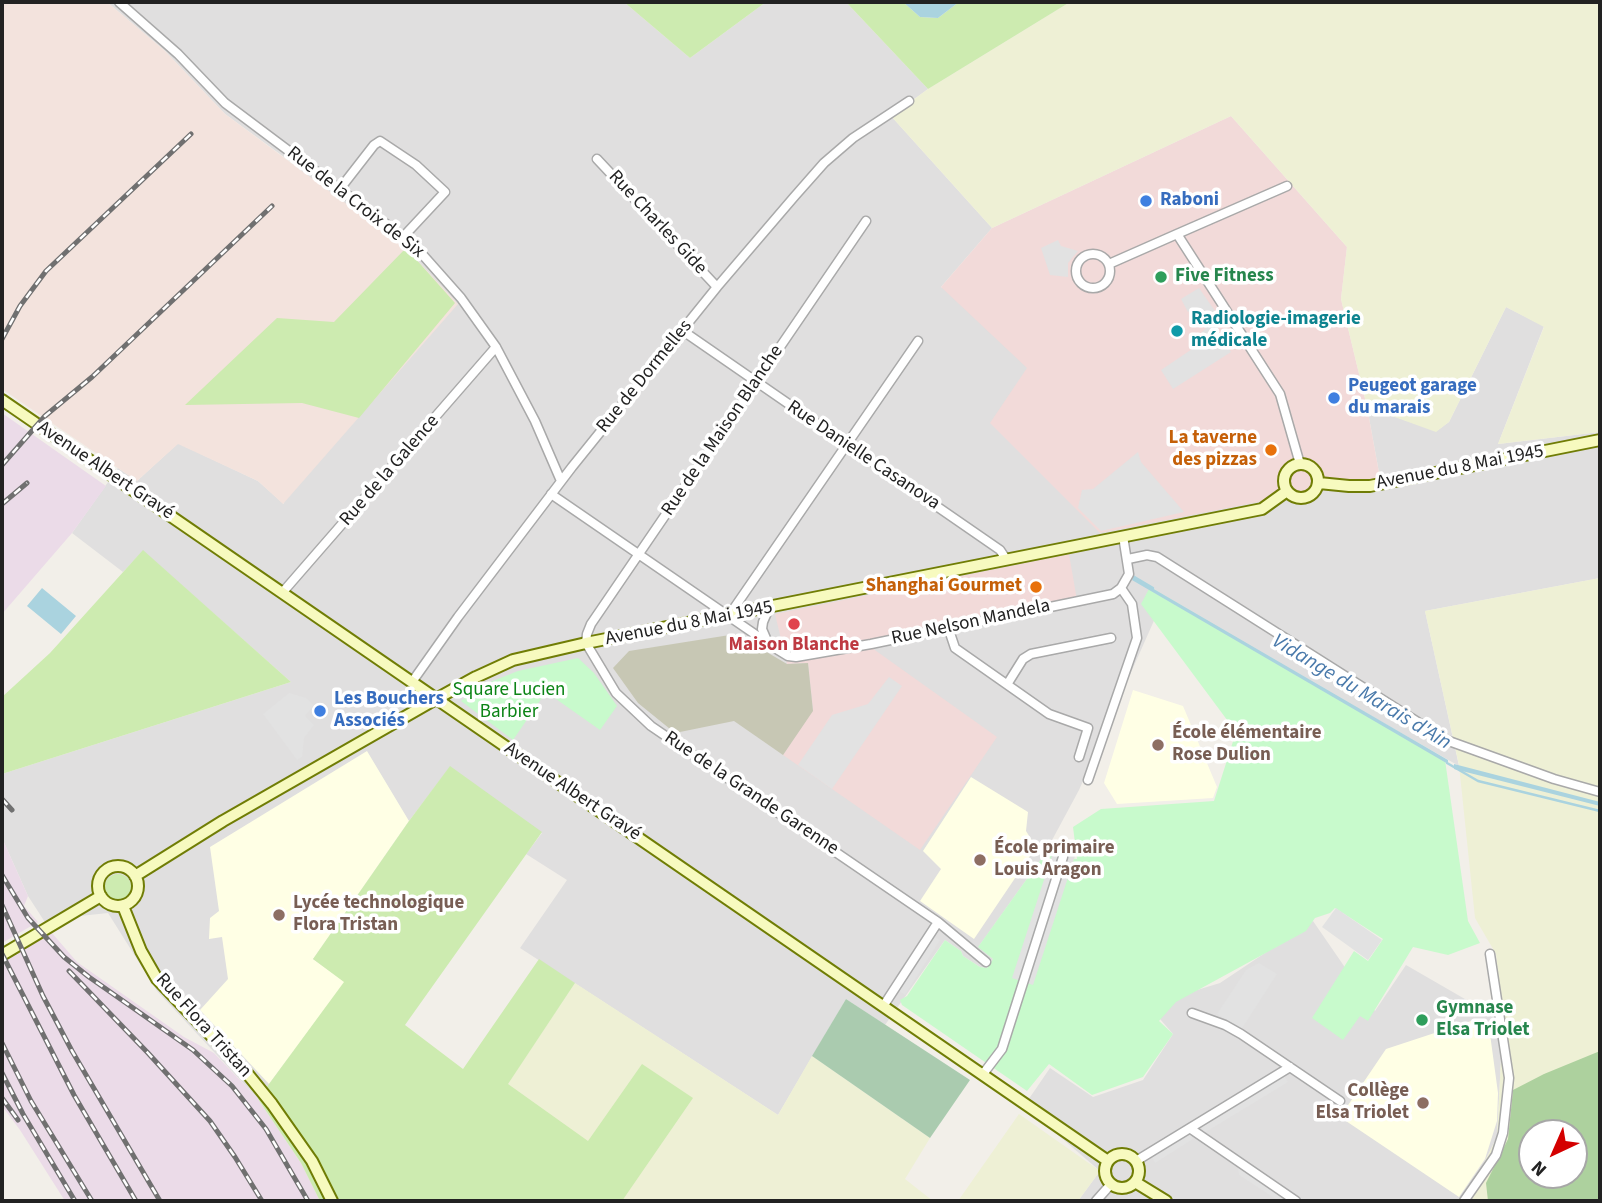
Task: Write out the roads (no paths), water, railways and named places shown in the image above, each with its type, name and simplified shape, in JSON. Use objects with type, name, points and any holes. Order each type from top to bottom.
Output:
[{"type":"main road","name":"Avenue Albert Gravé","points":[[2,400],[1108,1161]]},
{"type":"main road","name":"Avenue du 8 Mai 1945","points":[[1319,483],[1370,485],[1600,440]]},
{"type":"main road","points":[[1300,464],[1314,469],[1319,483],[1314,492],[1305,498],[1295,497],[1287,491],[1285,476],[1290,467],[1300,464]]},
{"type":"main road","name":"Avenue du 8 Mai 1945","points":[[135,876],[223,821],[436,699],[513,660],[586,643],[728,617],[1262,509],[1287,491]]},
{"type":"main road","points":[[124,867],[135,876],[138,881],[137,894],[129,903],[123,906],[111,905],[102,896],[99,883],[105,872],[124,867]]},
{"type":"main road","points":[[2,955],[102,896]]},
{"type":"main road","name":"Rue Flora Tristan","points":[[123,906],[141,951],[157,979],[246,1072],[272,1104],[312,1160],[332,1201]]},
{"type":"main road","points":[[1122,1154],[1136,1161],[1139,1172],[1135,1182],[1121,1188],[1111,1184],[1105,1175],[1108,1161],[1122,1154]]},
{"type":"main road","points":[[1135,1182],[1166,1201]]},
{"type":"street","name":"Rue de la Croix de Six","points":[[119,2],[178,54],[225,103],[414,245],[461,298],[496,348],[535,421],[561,481]]},
{"type":"street","name":"Rue de Dormelles","points":[[412,682],[561,481],[718,287],[824,163],[853,138],[909,101]]},
{"type":"street","points":[[340,190],[373,145],[380,141],[416,165],[445,192],[403,237]]},
{"type":"street","name":"Rue Charles Gide","points":[[597,159],[718,287]]},
{"type":"street","points":[[1109,264],[1287,186]]},
{"type":"street","name":"Rue de la Maison Blanche","points":[[586,643],[591,624],[866,221]]},
{"type":"street","points":[[1177,234],[1280,394],[1300,464]]},
{"type":"street","points":[[1097,254],[1109,264],[1110,275],[1098,287],[1087,286],[1079,278],[1077,268],[1086,256],[1097,254]]},
{"type":"street","name":"Rue Danielle Casanova","points":[[683,331],[1000,550],[1006,559]]},
{"type":"street","points":[[551,494],[728,617],[918,341]]},
{"type":"street","name":"Rue de la Galence","points":[[282,593],[496,348]]},
{"type":"street","points":[[1088,780],[1137,638],[1132,604],[1121,588],[1129,574],[1123,536]]},
{"type":"street","points":[[1128,559],[1147,555],[1157,557],[1446,740],[1554,779],[1600,792]]},
{"type":"street","name":"Rue Nelson Mandela","points":[[728,617],[788,656],[796,657],[1113,594],[1121,588]]},
{"type":"street","points":[[768,643],[762,629],[769,608]]},
{"type":"street","points":[[948,627],[955,648],[1049,714],[1088,729],[1079,757]]},
{"type":"street","points":[[1008,683],[1024,659],[1031,654],[1111,638]]},
{"type":"street","name":"Rue de la Grande Garenne","points":[[586,643],[616,693],[651,726],[938,922],[986,962]]},
{"type":"street","points":[[983,1074],[1002,1049],[1063,857]]},
{"type":"street","points":[[884,1005],[938,922]]},
{"type":"street","points":[[1464,1201],[1496,1155],[1503,1133],[1509,1078],[1490,954]]},
{"type":"street","points":[[1192,1013],[1233,1029],[1340,1101]]},
{"type":"street","points":[[1136,1161],[1290,1067]]},
{"type":"street","points":[[1191,1129],[1296,1201]]},
{"type":"street","points":[[1096,1201],[1111,1184]]},
{"type":"water","points":[[903,2],[959,2],[938,18],[920,17]]},
{"type":"water","points":[[1133,577],[1448,760],[1448,764],[1132,580]]},
{"type":"water","points":[[42,588],[76,616],[61,634],[27,606]]},
{"type":"water","points":[[1454,764],[1600,802],[1600,806],[1454,769]]},
{"type":"waterway","name":"Vidange du Marais d'Ain","points":[[1131,575],[1153,588]]},
{"type":"waterway","name":"Vidange du Marais d'Ain","points":[[1447,763],[1478,781],[1600,811]]},
{"type":"railway","points":[[2,339],[20,306],[46,271],[191,134]]},
{"type":"railway","points":[[2,465],[45,416],[92,377],[272,206]]},
{"type":"railway","points":[[2,504],[27,483]]},
{"type":"railway","points":[[2,799],[12,810]]},
{"type":"railway","points":[[2,875],[28,918],[64,957],[193,1050],[232,1086],[266,1129],[308,1201]]},
{"type":"railway","points":[[2,905],[43,996],[72,1051],[160,1201]]},
{"type":"railway","points":[[2,954],[74,1095],[136,1201]]},
{"type":"railway","points":[[69,971],[210,1121],[262,1201]]},
{"type":"railway","points":[[2,1043],[31,1101],[92,1201]]},
{"type":"railway","points":[[2,1073],[75,1201]]},
{"type":"railway","points":[[2,1098],[18,1120]]},
{"type":"place","name":"Raboni","points":[[1146,201]]},
{"type":"place","name":"Five Fitness","points":[[1161,277]]},
{"type":"place","name":"Radiologie-imagerie médicale","points":[[1177,331]]},
{"type":"place","name":"Peugeot garage du marais","points":[[1334,398]]},
{"type":"place","name":"La taverne des pizzas","points":[[1271,450]]},
{"type":"place","name":"Shanghai Gourmet","points":[[1036,587]]},
{"type":"place","name":"Maison Blanche","points":[[794,624]]},
{"type":"place","name":"Les Bouchers Associés","points":[[320,711]]},
{"type":"place","name":"École élémentaire Rose Dulion","points":[[1158,745]]},
{"type":"place","name":"École primaire Louis Aragon","points":[[980,860]]},
{"type":"place","name":"Lycée technologique Flora Tristan","points":[[279,915]]},
{"type":"place","name":"Gymnase Elsa Triolet","points":[[1422,1020]]},
{"type":"place","name":"Collège Elsa Triolet","points":[[1423,1103]]},
{"type":"park label","name":"Square Lucien Barbier","points":[[509,702]]}]
